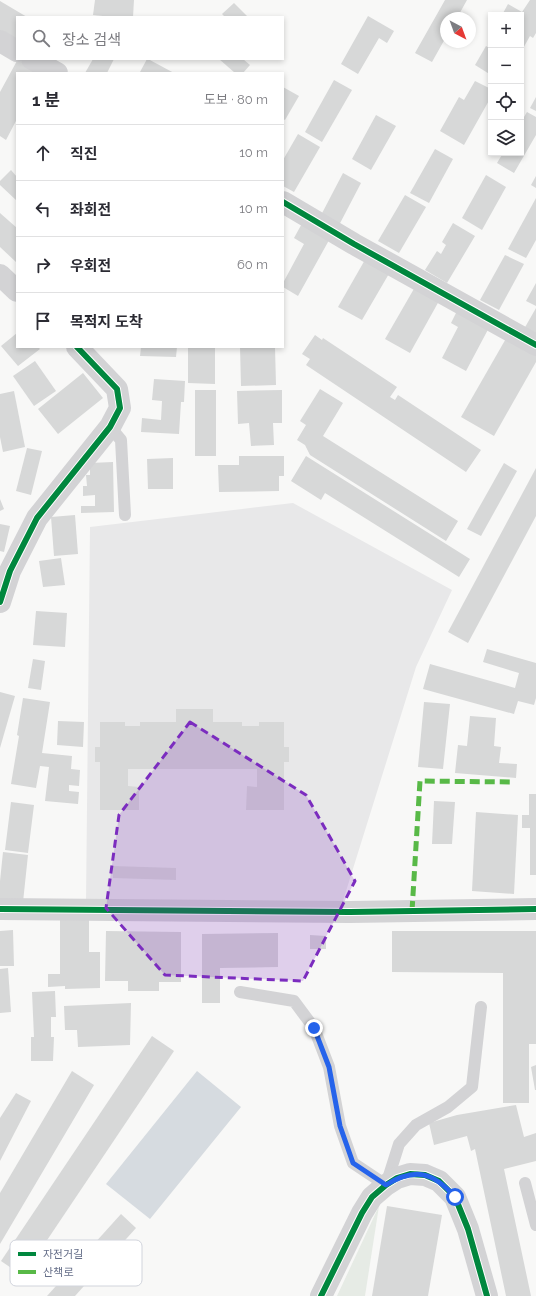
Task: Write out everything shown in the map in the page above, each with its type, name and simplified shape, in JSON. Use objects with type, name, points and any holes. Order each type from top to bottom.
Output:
[{"type":"street","points":[[0,41],[16,49]]},
{"type":"street","points":[[34,60],[55,72]]},
{"type":"street","points":[[284,203],[354,244],[536,345]]},
{"type":"street","points":[[0,275],[16,290]]},
{"type":"street","points":[[0,602],[10,571],[37,518],[110,427],[120,408],[117,389],[77,348]]},
{"type":"street","points":[[0,909],[350,912],[536,909]]},
{"type":"street","points":[[321,1296],[372,1197],[397,1178],[410,1174],[425,1175],[438,1181],[455,1197],[468,1229],[487,1296]]},
{"type":"lane","points":[[110,427],[121,440],[125,514]]},
{"type":"lane","points":[[240,992],[294,1002],[314,1028],[329,1067],[340,1126],[353,1163],[386,1185],[399,1144],[416,1125],[448,1107],[472,1088],[481,1007]]},
{"type":"lane","points":[[525,1182],[536,1225]]},
{"type":"highlighted area","points":[[190,722],[306,795],[355,881],[303,981],[165,975],[106,908],[119,815]]},
{"type":"shaded area","points":[[293,503],[452,590],[416,667],[342,904],[86,901],[90,527]]},
{"type":"shaded area","points":[[197,1071],[241,1107],[150,1219],[106,1184]]},
{"type":"shaded area","points":[[379,1206],[365,1296],[337,1296]]},
{"type":"building","points":[[95,0],[134,0],[133,16],[93,15]]},
{"type":"building","points":[[445,0],[467,0],[460,12],[440,12],[440,48],[432,62],[415,53]]},
{"type":"building","points":[[530,0],[536,0],[536,33],[533,38],[530,36],[524,47],[524,12],[522,12]]},
{"type":"building","points":[[0,1],[25,16],[16,16],[16,42],[0,33]]},
{"type":"building","points":[[234,3],[247,16],[224,16],[222,14]]},
{"type":"building","points":[[508,4],[522,12],[504,12]]},
{"type":"building","points":[[368,16],[394,31],[387,43],[379,38],[358,74],[341,64]]},
{"type":"building","points":[[486,46],[488,47],[488,73],[475,65]]},
{"type":"building","points":[[17,60],[40,72],[16,72],[16,121],[6,140],[0,136],[0,92]]},
{"type":"building","points":[[92,60],[114,60],[108,72],[86,72]]},
{"type":"building","points":[[146,60],[150,60],[172,72],[140,72]]},
{"type":"building","points":[[220,60],[244,60],[250,65],[244,72],[234,72]]},
{"type":"building","points":[[334,80],[352,90],[322,142],[305,132]]},
{"type":"building","points":[[475,81],[488,88],[488,102],[464,145],[440,131],[459,97],[464,100]]},
{"type":"building","points":[[284,88],[299,96],[284,120]]},
{"type":"building","points":[[536,97],[536,111],[530,108]]},
{"type":"building","points":[[527,112],[536,117],[536,135],[524,156],[524,120]]},
{"type":"building","points":[[376,115],[396,126],[371,170],[352,159]]},
{"type":"building","points":[[298,134],[320,147],[294,192],[284,187],[284,158]]},
{"type":"building","points":[[435,149],[453,159],[429,203],[410,193]]},
{"type":"building","points":[[501,156],[524,156],[514,173],[497,163]]},
{"type":"building","points":[[11,170],[16,176],[16,200],[0,185],[0,181]]},
{"type":"building","points":[[343,173],[361,183],[337,229],[319,219]]},
{"type":"building","points":[[486,175],[506,187],[482,230],[462,218]]},
{"type":"building","points":[[536,176],[536,188],[531,185]]},
{"type":"building","points":[[405,195],[426,207],[399,253],[378,241]]},
{"type":"building","points":[[536,198],[536,240],[526,258],[508,249]]},
{"type":"building","points":[[0,213],[16,227],[16,262],[0,247]]},
{"type":"building","points":[[305,218],[333,233],[298,296],[284,288],[284,281],[304,244],[294,238]]},
{"type":"building","points":[[453,223],[475,236],[447,283],[425,270],[437,251],[441,254],[446,245],[442,242]]},
{"type":"building","points":[[505,255],[524,264],[499,310],[480,300]]},
{"type":"building","points":[[366,258],[390,272],[362,320],[338,307]]},
{"type":"building","points":[[536,283],[536,306],[526,301]]},
{"type":"building","points":[[415,287],[439,301],[410,353],[385,339]]},
{"type":"building","points":[[460,305],[492,322],[466,371],[442,358],[458,327],[451,323]]},
{"type":"building","points":[[536,308],[536,335],[524,329]]},
{"type":"building","points":[[16,334],[16,348],[40,349],[18,366],[1,346]]},
{"type":"building","points":[[315,335],[322,340],[323,338],[397,387],[390,397],[395,400],[398,395],[481,450],[466,472],[306,365],[310,359],[302,354]]},
{"type":"building","points":[[508,335],[536,351],[536,362],[494,436],[461,417]]},
{"type":"building","points":[[141,348],[177,348],[176,357],[140,356]]},
{"type":"building","points":[[188,348],[215,348],[215,384],[188,383]]},
{"type":"building","points":[[240,348],[275,348],[276,385],[241,386]]},
{"type":"building","points":[[35,361],[56,391],[34,406],[13,376]]},
{"type":"building","points":[[83,373],[103,398],[58,434],[38,409]]},
{"type":"building","points":[[154,379],[185,381],[184,402],[181,402],[179,434],[141,432],[142,418],[161,420],[162,401],[152,400]]},
{"type":"building","points":[[320,389],[343,403],[323,436],[458,521],[446,541],[310,455],[305,445],[297,440],[306,425],[300,421]]},
{"type":"building","points":[[195,390],[216,390],[216,456],[195,456]]},
{"type":"building","points":[[282,390],[282,423],[273,423],[274,445],[251,446],[249,423],[238,424],[237,391]]},
{"type":"building","points":[[14,391],[25,447],[3,452],[0,437],[0,394]]},
{"type":"building","points":[[27,448],[42,451],[31,495],[16,491]]},
{"type":"building","points":[[239,456],[284,456],[284,476],[279,476],[279,491],[219,492],[218,465],[239,465]]},
{"type":"building","points":[[306,456],[470,559],[459,577],[325,493],[321,500],[291,481]]},
{"type":"building","points":[[173,458],[173,489],[148,489],[147,459]]},
{"type":"building","points":[[113,462],[114,512],[81,513],[81,506],[95,506],[95,495],[83,496],[83,486],[87,486],[86,475],[90,475],[90,463]]},
{"type":"building","points":[[504,463],[517,471],[481,536],[467,529]]},
{"type":"building","points":[[536,468],[536,516],[468,643],[448,632]]},
{"type":"building","points":[[0,499],[4,509],[0,511]]},
{"type":"building","points":[[75,515],[78,554],[54,556],[51,517]]},
{"type":"building","points":[[0,524],[10,526],[4,552],[0,551]]},
{"type":"building","points":[[61,558],[65,585],[43,587],[39,561]]},
{"type":"building","points":[[36,611],[67,613],[65,647],[33,645]]},
{"type":"building","points":[[487,649],[536,663],[536,698],[534,705],[518,701],[514,714],[423,689],[430,664],[515,688],[519,673],[483,662]]},
{"type":"building","points":[[33,659],[45,661],[41,690],[28,688]]},
{"type":"building","points":[[0,692],[15,696],[0,748]]},
{"type":"building","points":[[23,698],[50,702],[42,753],[72,756],[71,769],[80,770],[79,786],[69,785],[69,791],[79,792],[78,804],[45,801],[49,767],[40,766],[36,788],[11,784],[19,736],[17,735]]},
{"type":"building","points":[[424,702],[450,704],[443,769],[418,767]]},
{"type":"building","points":[[176,709],[213,709],[213,722],[242,722],[242,726],[259,726],[259,722],[284,722],[284,747],[289,747],[289,762],[284,762],[284,810],[246,810],[247,786],[257,787],[257,769],[128,769],[128,786],[139,787],[139,810],[100,810],[100,762],[95,762],[95,747],[100,747],[100,722],[125,722],[125,726],[140,726],[140,722],[176,722]]},
{"type":"building","points":[[470,716],[496,718],[494,746],[501,747],[499,763],[517,764],[516,778],[455,773],[458,745],[467,746]]},
{"type":"building","points":[[58,721],[84,722],[83,747],[57,745]]},
{"type":"building","points":[[529,794],[536,794],[536,875],[530,875],[530,828],[522,828],[522,815],[529,815]]},
{"type":"building","points":[[434,801],[455,802],[452,844],[432,844]]},
{"type":"building","points":[[11,802],[34,805],[28,853],[5,850]]},
{"type":"building","points":[[476,812],[518,815],[514,894],[472,891]]},
{"type":"building","points":[[3,852],[28,855],[23,902],[0,900]]},
{"type":"building","points":[[113,866],[176,868],[176,880],[113,878]]},
{"type":"building","points":[[60,918],[89,918],[89,952],[100,952],[100,988],[65,989],[65,986],[48,987],[48,974],[60,974]]},
{"type":"building","points":[[13,930],[14,966],[0,966],[0,931]]},
{"type":"building","points":[[106,931],[181,932],[181,982],[159,982],[159,991],[128,991],[128,981],[105,981]]},
{"type":"building","points":[[392,931],[536,931],[536,1044],[529,1044],[529,1103],[503,1103],[503,973],[392,972]]},
{"type":"building","points":[[278,933],[278,967],[220,968],[220,1003],[202,1003],[202,934]]},
{"type":"building","points":[[310,935],[326,936],[326,949],[310,949]]},
{"type":"building","points":[[8,968],[11,1012],[0,1013],[0,969]]},
{"type":"building","points":[[55,991],[56,1017],[51,1017],[51,1037],[54,1037],[53,1061],[31,1061],[31,1037],[34,1037],[32,992]]},
{"type":"building","points":[[131,1003],[130,1045],[78,1047],[77,1030],[65,1030],[64,1006]]},
{"type":"building","points":[[152,1036],[174,1051],[47,1240],[15,1240]]},
{"type":"building","points":[[536,1065],[536,1090],[535,1090],[531,1067]]},
{"type":"building","points":[[72,1071],[94,1085],[0,1244],[0,1193]]},
{"type":"building","points":[[16,1093],[31,1101],[0,1161],[0,1118]]},
{"type":"building","points":[[516,1105],[524,1137],[536,1133],[536,1161],[504,1169],[531,1296],[506,1296],[475,1149],[471,1151],[467,1136],[434,1145],[429,1123],[457,1115]]},
{"type":"building","points":[[387,1206],[442,1215],[428,1296],[372,1296]]},
{"type":"building","points":[[121,1214],[136,1228],[125,1240],[98,1240]]},
{"type":"building","points":[[10,1248],[10,1267],[1,1261]]},
{"type":"building","points":[[56,1286],[84,1286],[75,1296],[47,1296]]},
{"type":"marked path","points":[[412,911],[420,781],[512,782]]},
{"type":"cycle path","points":[[284,203],[354,244],[536,345]]},
{"type":"cycle path","points":[[0,602],[10,571],[37,518],[110,427],[120,408],[117,389],[78,348]]},
{"type":"cycle path","points":[[0,909],[350,912],[536,909]]},
{"type":"cycle path","points":[[321,1296],[362,1213],[372,1197],[397,1178],[410,1174],[425,1175],[439,1181],[455,1197],[468,1229],[487,1296]]},
{"type":"route","points":[[314,1028],[329,1067],[340,1126],[353,1163],[386,1185],[397,1178],[410,1174],[425,1175],[438,1181],[455,1197]]}]
